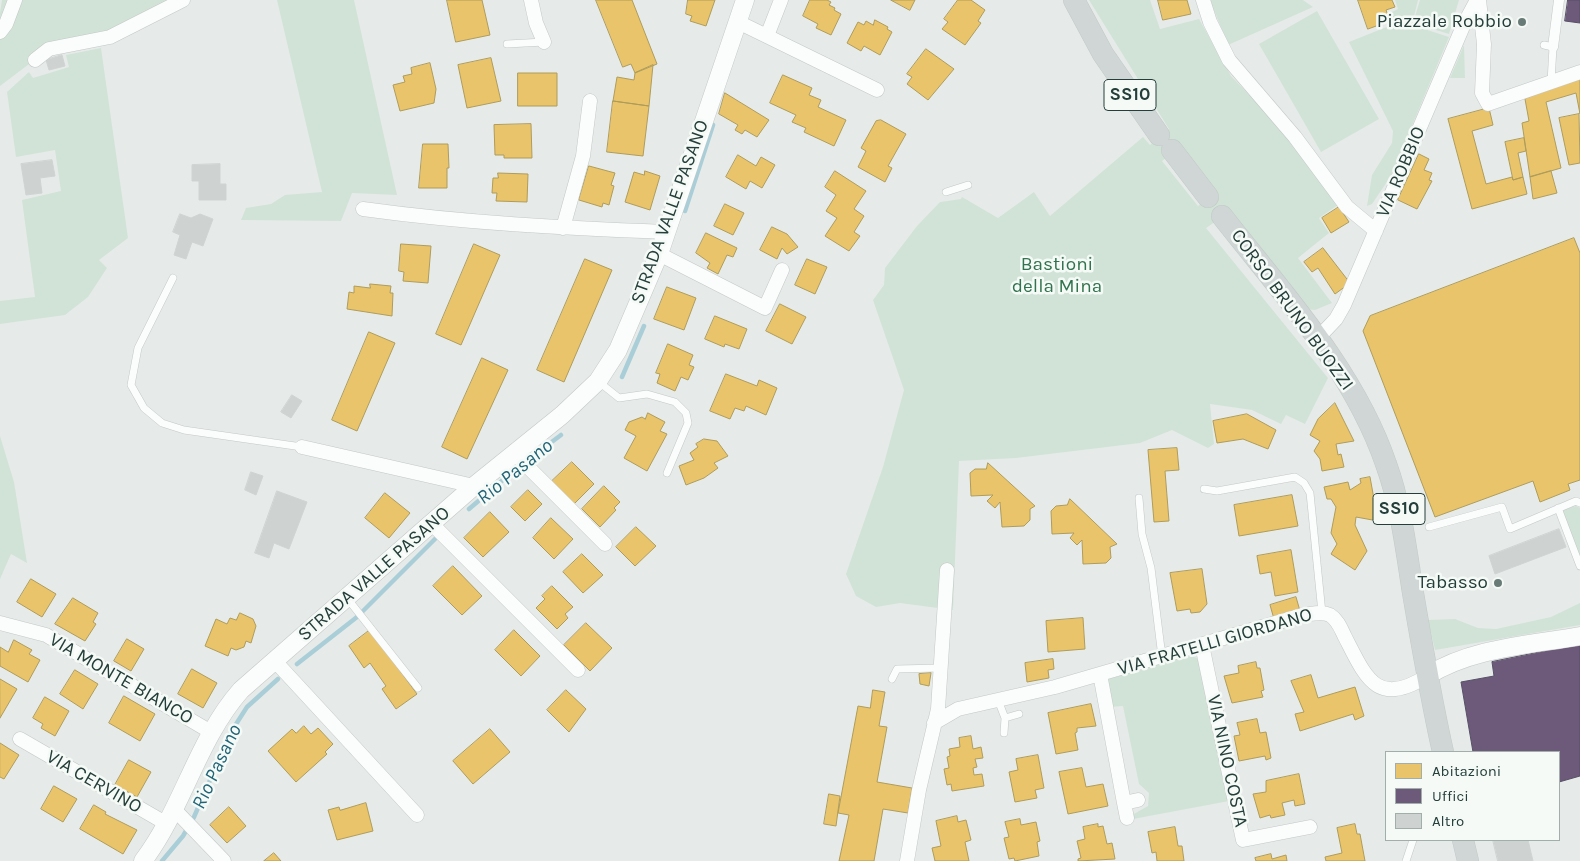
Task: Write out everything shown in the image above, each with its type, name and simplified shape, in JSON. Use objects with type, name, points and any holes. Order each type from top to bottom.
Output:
[{"type":"main road","name":"SS10","points":[[1074,0],[1103,54],[1165,143],[1208,197]]},
{"type":"main road","name":"CORSO BRUNO BUOZZI","points":[[1222,216],[1317,339],[1358,402],[1386,462],[1399,506],[1427,676],[1443,751]]},
{"type":"main road","points":[[1463,841],[1468,861]]},
{"type":"street","points":[[0,32],[6,24],[15,0]]},
{"type":"street","points":[[35,60],[49,50],[110,37],[183,0]]},
{"type":"street","points":[[531,0],[544,42]]},
{"type":"street","name":"STRADA VALLE PASANO","points":[[143,861],[176,818],[211,732],[225,708],[241,690],[274,660],[352,603],[432,524],[474,486],[521,460],[598,381],[618,350],[659,254],[745,0]]},
{"type":"street","points":[[766,36],[781,0]]},
{"type":"street","points":[[1203,0],[1210,22],[1229,60],[1295,138],[1347,207],[1376,231]]},
{"type":"street","points":[[1478,0],[1483,28],[1482,93],[1488,104],[1580,72]]},
{"type":"street","name":"VIA ROBBIO","points":[[1317,339],[1336,319],[1344,305],[1464,24],[1478,0]]},
{"type":"street","points":[[1549,46],[1560,0]]},
{"type":"street","points":[[738,22],[878,90]]},
{"type":"street","points":[[564,228],[583,156],[590,101]]},
{"type":"street","points":[[363,209],[442,220],[666,232]]},
{"type":"street","points":[[659,254],[765,308],[782,270]]},
{"type":"street","points":[[302,447],[474,486]]},
{"type":"street","points":[[521,460],[605,544]]},
{"type":"street","points":[[432,524],[578,670]]},
{"type":"street","points":[[907,861],[918,790],[938,709],[947,570]]},
{"type":"street","name":"VIA FRATELLI GIORDANO","points":[[934,722],[958,709],[1162,658],[1303,615],[1322,612],[1338,623],[1366,677],[1377,686],[1387,690],[1411,687],[1443,666],[1472,656],[1580,636]]},
{"type":"street","name":"VIA MONTE BIANCO","points":[[0,623],[46,635],[211,732]]},
{"type":"street","name":"VIA NINO COSTA","points":[[1202,645],[1243,840],[1310,827]]},
{"type":"street","points":[[274,660],[417,815]]},
{"type":"street","name":"VIA FRATELLI GIORDANO","points":[[1100,674],[1127,818]]},
{"type":"street","name":"VIA CERVINO","points":[[20,739],[176,818],[199,835],[224,861]]},
{"type":"street","points":[[1124,803],[1138,800]]},
{"type":"lane","points":[[507,44],[544,42]]},
{"type":"lane","points":[[1549,46],[1551,82]]},
{"type":"lane","points":[[946,192],[968,184]]},
{"type":"lane","points":[[173,278],[138,348],[131,385],[144,408],[162,423],[184,430],[302,447]]},
{"type":"lane","points":[[598,381],[619,398],[647,394],[675,402],[686,413],[688,423],[667,473]]},
{"type":"lane","points":[[1204,489],[1217,492],[1295,477],[1304,483],[1310,493],[1322,612]]},
{"type":"lane","points":[[1139,498],[1142,534],[1151,568],[1162,658]]},
{"type":"lane","points":[[1429,528],[1502,507],[1510,529],[1579,501]]},
{"type":"lane","points":[[1558,508],[1580,566]]},
{"type":"lane","points":[[352,603],[418,688]]},
{"type":"lane","points":[[892,679],[897,669],[940,668]]},
{"type":"lane","points":[[998,700],[1005,718],[1004,733]]},
{"type":"lane","points":[[1005,718],[1019,714]]},
{"type":"lane","points":[[1406,861],[1413,841]]},
{"type":"green space","points":[[2,0],[171,0],[125,25],[49,49],[0,86],[0,13]]},
{"type":"green space","points":[[277,0],[354,0],[397,195],[352,193],[341,221],[241,220],[246,208],[271,204],[285,195],[322,192]]},
{"type":"green space","name":"Bastioni della Mina","points":[[1089,0],[1150,0],[1160,29],[1199,19],[1231,76],[1282,129],[1338,205],[1319,218],[1329,233],[1298,258],[1332,303],[1315,310],[1306,309],[1231,211],[1206,228],[1328,378],[1305,424],[1286,415],[1281,424],[1252,410],[1210,404],[1214,444],[1208,448],[1172,430],[1140,443],[1016,458],[959,461],[953,610],[900,603],[876,607],[856,596],[846,574],[883,467],[904,390],[873,300],[884,285],[885,268],[917,226],[940,202],[961,199],[962,197],[998,218],[1034,192],[1050,216],[1143,137],[1150,145],[1169,129]],"holes":[[[1181,146],[1217,192],[1198,206],[1162,161]]]},
{"type":"green space","points":[[1210,0],[1303,0],[1313,7],[1228,45]]},
{"type":"green space","points":[[1395,0],[1418,0],[1412,25],[1449,37],[1391,176],[1372,204],[1367,206],[1372,175],[1392,143],[1393,131],[1349,42],[1394,24],[1390,13],[1398,9]]},
{"type":"green space","points":[[1420,0],[1459,0],[1449,34],[1413,23]]},
{"type":"green space","points":[[1317,11],[1379,119],[1321,152],[1259,44]]},
{"type":"green space","points":[[1464,45],[1465,78],[1450,78]]},
{"type":"green space","points":[[101,48],[128,238],[99,260],[107,268],[88,297],[65,315],[0,324],[0,301],[35,297],[22,200],[61,191],[55,150],[16,157],[7,92],[29,72],[33,78],[69,67],[66,55]]},
{"type":"green space","points":[[0,436],[14,482],[27,563],[11,554],[0,579]]},
{"type":"green space","points":[[1576,506],[1580,508],[1580,556],[1562,510]]},
{"type":"green space","points":[[1580,603],[1580,625],[1435,650],[1428,620],[1455,619],[1478,628],[1496,629],[1551,617]]},
{"type":"green space","points":[[1190,655],[1197,658],[1200,663],[1229,801],[1133,819],[1132,815],[1148,806],[1149,793],[1139,784],[1123,706],[1110,707],[1105,680]]},
{"type":"building: Abitazioni","points":[[447,0],[482,0],[490,35],[456,42]]},
{"type":"building: Abitazioni","points":[[596,0],[632,0],[657,64],[635,73],[631,64],[623,67]]},
{"type":"building: Abitazioni","points":[[688,0],[715,0],[706,26],[690,21],[692,16],[686,14]]},
{"type":"building: Abitazioni","points":[[810,0],[827,0],[831,2],[829,5],[835,8],[834,10],[841,14],[831,35],[816,28],[818,24],[803,16]]},
{"type":"building: Abitazioni","points":[[891,0],[915,0],[910,10]]},
{"type":"building: Abitazioni","points":[[958,0],[971,0],[985,10],[978,21],[981,23],[965,45],[942,29],[948,22],[944,19]]},
{"type":"building: Abitazioni","points":[[1158,0],[1187,0],[1191,14],[1163,20]]},
{"type":"building: Abitazioni","points":[[1358,0],[1392,0],[1395,7],[1386,10],[1390,21],[1368,29]]},
{"type":"building: Abitazioni","points":[[875,20],[888,27],[887,29],[892,32],[880,55],[864,46],[861,51],[847,43],[858,22],[864,25],[866,21],[873,25]]},
{"type":"building: Abitazioni","points":[[926,49],[954,69],[928,100],[907,84],[912,77],[907,74]]},
{"type":"building: Abitazioni","points":[[491,58],[501,101],[467,108],[458,65]]},
{"type":"building: Abitazioni","points":[[430,63],[436,89],[434,103],[400,111],[393,85],[405,82],[403,76],[412,74],[411,68]]},
{"type":"building: Abitazioni","points":[[653,65],[649,106],[613,101],[617,77],[634,80],[635,73]]},
{"type":"building: Abitazioni","points":[[518,73],[557,73],[557,106],[518,106]]},
{"type":"building: Abitazioni","points":[[783,75],[812,88],[809,95],[821,100],[818,107],[846,120],[834,146],[804,132],[806,128],[792,122],[796,115],[770,103]]},
{"type":"building: Abitazioni","points":[[1580,78],[1580,114],[1576,93],[1546,102],[1561,168],[1530,177],[1522,123],[1529,121],[1525,99]]},
{"type":"building: Abitazioni","points":[[725,93],[769,120],[757,137],[745,130],[742,134],[735,130],[738,125],[719,114]]},
{"type":"building: Abitazioni","points":[[613,101],[649,106],[643,156],[607,152]]},
{"type":"building: Abitazioni","points":[[1489,108],[1493,125],[1472,131],[1486,184],[1512,177],[1513,180],[1523,177],[1527,194],[1472,209],[1448,119]]},
{"type":"building: Abitazioni","points":[[1579,114],[1580,163],[1569,165],[1559,118]]},
{"type":"building: Abitazioni","points":[[881,120],[906,134],[888,166],[892,168],[885,182],[858,167],[866,151],[861,148],[876,121]]},
{"type":"building: Abitazioni","points":[[531,124],[532,158],[504,158],[504,155],[495,155],[494,125]]},
{"type":"building: Abitazioni","points":[[1524,138],[1526,151],[1518,153],[1523,177],[1513,180],[1505,142]]},
{"type":"building: Abitazioni","points":[[423,144],[448,144],[449,168],[447,168],[447,188],[419,188]]},
{"type":"building: Abitazioni","points":[[1419,154],[1429,159],[1424,170],[1432,173],[1429,180],[1432,181],[1417,209],[1398,200]]},
{"type":"building: Abitazioni","points":[[738,155],[756,166],[761,157],[775,165],[762,188],[750,181],[746,189],[726,177]]},
{"type":"building: Abitazioni","points":[[589,166],[615,173],[611,185],[614,186],[609,205],[603,203],[602,207],[579,200]]},
{"type":"building: Abitazioni","points":[[645,171],[660,176],[650,210],[625,202],[634,172],[644,175]]},
{"type":"building: Abitazioni","points":[[835,171],[866,191],[854,209],[864,216],[854,232],[860,236],[849,251],[825,236],[837,218],[826,211],[836,195],[825,187]]},
{"type":"building: Abitazioni","points":[[1551,171],[1557,193],[1533,199],[1530,177]]},
{"type":"building: Abitazioni","points":[[498,173],[528,174],[527,202],[496,201],[497,193],[492,193],[493,178],[498,178]]},
{"type":"building: Abitazioni","points":[[725,204],[744,213],[733,235],[714,226]]},
{"type":"building: Abitazioni","points":[[1339,207],[1349,222],[1331,233],[1322,218]]},
{"type":"building: Abitazioni","points":[[772,227],[787,234],[798,247],[787,254],[782,248],[777,259],[760,250]]},
{"type":"building: Abitazioni","points":[[706,233],[737,248],[733,257],[727,255],[718,274],[707,268],[710,263],[696,253]]},
{"type":"building: Abitazioni","points":[[1574,238],[1580,253],[1580,480],[1568,484],[1570,490],[1540,502],[1533,481],[1435,517],[1363,331],[1370,316]]},
{"type":"building: Abitazioni","points":[[401,244],[431,246],[428,283],[403,281],[404,272],[399,271]]},
{"type":"building: Abitazioni","points":[[474,244],[500,255],[461,345],[436,334]]},
{"type":"building: Abitazioni","points":[[1323,248],[1350,283],[1335,294],[1318,268],[1312,272],[1304,262]]},
{"type":"building: Abitazioni","points":[[585,259],[612,270],[564,382],[537,370]]},
{"type":"building: Abitazioni","points":[[807,259],[827,267],[815,294],[795,285]]},
{"type":"building: Abitazioni","points":[[370,284],[391,286],[390,293],[393,293],[392,316],[347,309],[349,292],[354,293],[354,286],[370,288]]},
{"type":"building: Abitazioni","points":[[667,287],[696,298],[684,330],[654,319]]},
{"type":"building: Abitazioni","points":[[780,304],[806,317],[792,344],[766,331]]},
{"type":"building: Abitazioni","points":[[715,316],[747,329],[739,349],[725,344],[724,347],[705,339]]},
{"type":"building: Abitazioni","points":[[369,332],[395,343],[357,431],[332,420]]},
{"type":"building: Abitazioni","points":[[668,344],[693,355],[689,365],[694,367],[688,380],[681,377],[675,391],[657,383],[660,374],[656,373]]},
{"type":"building: Abitazioni","points":[[482,358],[508,370],[467,459],[442,447]]},
{"type":"building: Abitazioni","points":[[726,374],[757,386],[759,380],[777,388],[766,415],[746,406],[744,411],[735,408],[730,419],[710,411]]},
{"type":"building: Abitazioni","points":[[1335,403],[1354,441],[1336,444],[1338,455],[1341,454],[1344,467],[1322,471],[1320,459],[1314,451],[1320,441],[1310,435],[1318,419]]},
{"type":"building: Abitazioni","points":[[648,413],[665,422],[660,431],[667,434],[647,471],[624,458],[636,436],[625,430],[629,422],[642,417],[645,419]]},
{"type":"building: Abitazioni","points":[[1247,414],[1276,430],[1268,449],[1243,439],[1217,443],[1213,421]]},
{"type":"building: Abitazioni","points":[[704,439],[717,441],[728,456],[714,463],[718,468],[704,478],[686,485],[679,466],[694,460],[690,453],[698,447],[696,444]]},
{"type":"building: Abitazioni","points":[[1177,448],[1179,470],[1165,471],[1169,521],[1154,522],[1148,450]]},
{"type":"building: Abitazioni","points":[[572,462],[594,484],[574,504],[552,481]]},
{"type":"building: Abitazioni","points":[[988,463],[1035,506],[1030,509],[1030,520],[1024,526],[1002,527],[1000,502],[995,508],[987,501],[993,495],[971,496],[970,473],[975,469],[986,469]]},
{"type":"building: Abitazioni","points":[[1370,477],[1378,521],[1356,517],[1355,525],[1367,551],[1355,570],[1331,554],[1337,544],[1331,533],[1336,507],[1331,499],[1327,499],[1324,487],[1348,482],[1350,490],[1361,483],[1360,479]]},
{"type":"building: Abitazioni","points":[[604,486],[620,502],[614,508],[616,510],[600,527],[582,509]]},
{"type":"building: Abitazioni","points":[[528,490],[542,504],[525,521],[511,507]]},
{"type":"building: Abitazioni","points":[[385,493],[410,513],[389,538],[365,518]]},
{"type":"building: Abitazioni","points":[[1292,495],[1298,526],[1239,536],[1234,505]]},
{"type":"building: Abitazioni","points":[[1070,499],[1117,544],[1110,547],[1111,558],[1106,563],[1083,564],[1082,540],[1077,545],[1070,538],[1074,533],[1052,534],[1051,511],[1056,506],[1067,505]]},
{"type":"building: Abitazioni","points":[[490,512],[509,532],[483,557],[464,538]]},
{"type":"building: Abitazioni","points":[[551,518],[573,539],[554,559],[533,538]]},
{"type":"building: Abitazioni","points":[[636,527],[656,546],[635,566],[616,547]]},
{"type":"building: Abitazioni","points":[[1291,550],[1298,592],[1275,596],[1271,572],[1260,574],[1257,556]]},
{"type":"building: Abitazioni","points":[[582,554],[603,575],[583,593],[563,572]]},
{"type":"building: Abitazioni","points":[[453,566],[482,596],[462,615],[433,586]]},
{"type":"building: Abitazioni","points":[[1202,569],[1207,604],[1200,612],[1191,613],[1190,609],[1177,611],[1170,573]]},
{"type":"building: Abitazioni","points":[[31,579],[56,594],[42,617],[17,602]]},
{"type":"building: Abitazioni","points":[[552,586],[573,607],[565,614],[568,618],[557,629],[536,608],[545,599],[542,596]]},
{"type":"building: Abitazioni","points":[[1296,597],[1300,611],[1274,619],[1270,605]]},
{"type":"building: Abitazioni","points":[[73,598],[98,613],[93,622],[96,624],[85,641],[55,624]]},
{"type":"building: Abitazioni","points":[[240,613],[253,619],[256,626],[251,643],[246,641],[244,647],[236,650],[231,648],[228,656],[205,646],[216,619],[227,624],[230,618],[236,620]]},
{"type":"building: Abitazioni","points":[[1083,618],[1085,649],[1048,652],[1046,621]]},
{"type":"building: Abitazioni","points":[[586,623],[612,648],[590,671],[564,645]]},
{"type":"building: Abitazioni","points":[[370,630],[417,694],[396,709],[382,689],[386,686],[370,663],[364,668],[349,646]]},
{"type":"building: Abitazioni","points":[[514,630],[540,656],[521,676],[495,650]]},
{"type":"building: Abitazioni","points":[[127,639],[144,649],[131,671],[114,661]]},
{"type":"building: Abitazioni","points":[[14,640],[32,650],[29,654],[40,660],[28,682],[0,666],[0,647],[8,652]]},
{"type":"building: Abitazioni","points":[[1053,659],[1054,669],[1048,670],[1049,678],[1027,682],[1025,663]]},
{"type":"building: Abitazioni","points":[[1256,662],[1257,668],[1260,668],[1264,690],[1261,691],[1263,697],[1232,703],[1224,676],[1239,673],[1238,666]]},
{"type":"building: Abitazioni","points":[[192,669],[217,683],[203,708],[178,694]]},
{"type":"building: Abitazioni","points":[[75,670],[98,684],[83,709],[60,694]]},
{"type":"building: Abitazioni","points":[[931,673],[929,686],[920,684],[919,674]]},
{"type":"building: Abitazioni","points":[[1311,675],[1318,698],[1355,687],[1364,716],[1355,720],[1353,714],[1300,731],[1295,714],[1304,712],[1291,681]]},
{"type":"building: Abitazioni","points":[[0,679],[17,689],[0,718]]},
{"type":"building: Abitazioni","points":[[566,690],[586,709],[569,732],[547,710]]},
{"type":"building: Abitazioni","points":[[873,690],[885,692],[879,726],[887,727],[877,782],[912,788],[908,813],[883,809],[874,861],[839,861],[849,815],[838,813],[858,706],[870,708]]},
{"type":"building: Abitazioni","points":[[124,696],[155,714],[140,741],[109,723]]},
{"type":"building: Abitazioni","points":[[45,697],[69,711],[55,736],[41,728],[43,724],[33,718]]},
{"type":"building: Abitazioni","points":[[1091,704],[1096,726],[1077,728],[1075,733],[1078,750],[1056,754],[1048,713]]},
{"type":"building: Abitazioni","points":[[1257,719],[1260,733],[1266,732],[1271,758],[1266,760],[1265,756],[1239,761],[1234,736],[1240,735],[1237,723]]},
{"type":"building: Abitazioni","points":[[304,726],[311,734],[318,728],[333,744],[325,752],[327,754],[296,782],[268,751],[292,729],[296,733]]},
{"type":"building: Abitazioni","points":[[490,729],[510,752],[473,784],[453,761]]},
{"type":"building: Abitazioni","points":[[971,736],[973,749],[981,747],[983,758],[975,759],[977,767],[973,768],[974,775],[982,774],[984,786],[952,791],[951,784],[947,785],[944,769],[949,768],[947,757],[950,756],[949,749],[960,747],[959,738]]},
{"type":"building: Abitazioni","points":[[0,743],[19,755],[4,779],[0,777]]},
{"type":"building: Abitazioni","points":[[1038,755],[1044,788],[1035,790],[1037,798],[1015,802],[1009,772],[1018,770],[1016,759]]},
{"type":"building: Abitazioni","points":[[129,760],[151,772],[137,797],[115,785]]},
{"type":"building: Abitazioni","points":[[1082,768],[1086,787],[1103,784],[1108,806],[1068,814],[1059,772]]},
{"type":"building: Abitazioni","points":[[1299,774],[1305,804],[1295,806],[1294,800],[1282,803],[1285,815],[1271,818],[1270,815],[1260,818],[1253,794],[1266,792],[1266,781]]},
{"type":"building: Abitazioni","points":[[54,786],[77,799],[63,822],[41,809]]},
{"type":"building: Abitazioni","points":[[829,794],[840,796],[836,826],[824,824]]},
{"type":"building: Abitazioni","points":[[366,803],[373,831],[337,840],[328,810],[339,807],[340,810]]},
{"type":"building: Abitazioni","points":[[94,805],[106,812],[105,814],[137,830],[123,854],[80,829]]},
{"type":"building: Abitazioni","points":[[229,807],[246,826],[227,843],[210,825]]},
{"type":"building: Abitazioni","points":[[957,816],[958,822],[966,820],[971,840],[965,842],[969,861],[935,861],[932,848],[941,846],[936,821]]},
{"type":"building: Abitazioni","points":[[1020,819],[1021,825],[1036,822],[1040,841],[1037,842],[1039,856],[1015,861],[1014,858],[1009,859],[1004,838],[1009,837],[1005,822]]},
{"type":"building: Abitazioni","points":[[1098,824],[1098,827],[1103,826],[1107,844],[1112,843],[1115,859],[1078,861],[1081,858],[1077,841],[1085,839],[1083,827]]},
{"type":"building: Abitazioni","points":[[1355,824],[1357,834],[1360,834],[1365,861],[1326,861],[1325,857],[1342,853],[1337,828]]},
{"type":"building: Abitazioni","points":[[1175,827],[1178,846],[1182,846],[1184,861],[1157,861],[1156,852],[1152,853],[1148,832]]},
{"type":"building: Abitazioni","points":[[274,853],[281,861],[264,861]]},
{"type":"building: Abitazioni","points":[[1271,854],[1272,859],[1286,855],[1287,861],[1256,861],[1255,858]]},
{"type":"building: Uffici","points":[[1568,0],[1580,0],[1580,23],[1565,21]]},
{"type":"building: Uffici","points":[[1580,644],[1580,776],[1560,782],[1560,751],[1473,751],[1461,682],[1494,676],[1492,662]]},
{"type":"building: Altro","points":[[62,55],[65,66],[49,70],[46,60]]},
{"type":"building: Altro","points":[[52,160],[55,176],[40,178],[42,193],[26,195],[21,164]]},
{"type":"building: Altro","points":[[220,164],[220,184],[226,184],[226,200],[199,200],[199,181],[192,181],[192,165]]},
{"type":"building: Altro","points":[[180,214],[191,218],[200,214],[213,219],[203,246],[192,242],[186,259],[174,255],[180,235],[173,232]]},
{"type":"building: Altro","points":[[292,395],[302,401],[291,418],[281,412]]},
{"type":"building: Altro","points":[[251,472],[263,476],[256,495],[245,490]]},
{"type":"building: Altro","points":[[277,491],[307,502],[289,549],[274,543],[269,558],[255,553]]},
{"type":"building: Altro","points":[[1559,529],[1566,547],[1495,574],[1489,556]]},
{"type":"building: Altro","points":[[1493,841],[1528,841],[1533,861],[1498,861]]},
{"type":"waterway","name":"Rio Pasano","points":[[685,211],[713,125]]},
{"type":"waterway","name":"Rio Pasano","points":[[622,377],[644,326]]},
{"type":"waterway","name":"Rio Pasano","points":[[469,509],[517,468],[561,435]]},
{"type":"waterway","name":"Rio Pasano","points":[[297,664],[357,617],[436,538]]},
{"type":"waterway","name":"Rio Pasano","points":[[162,861],[183,836],[194,817],[231,732],[247,707],[278,679]]},
{"type":"place","name":"Piazzale Robbio","points":[[1522,22]]},
{"type":"place","name":"Tabasso","points":[[1498,583]]}]
